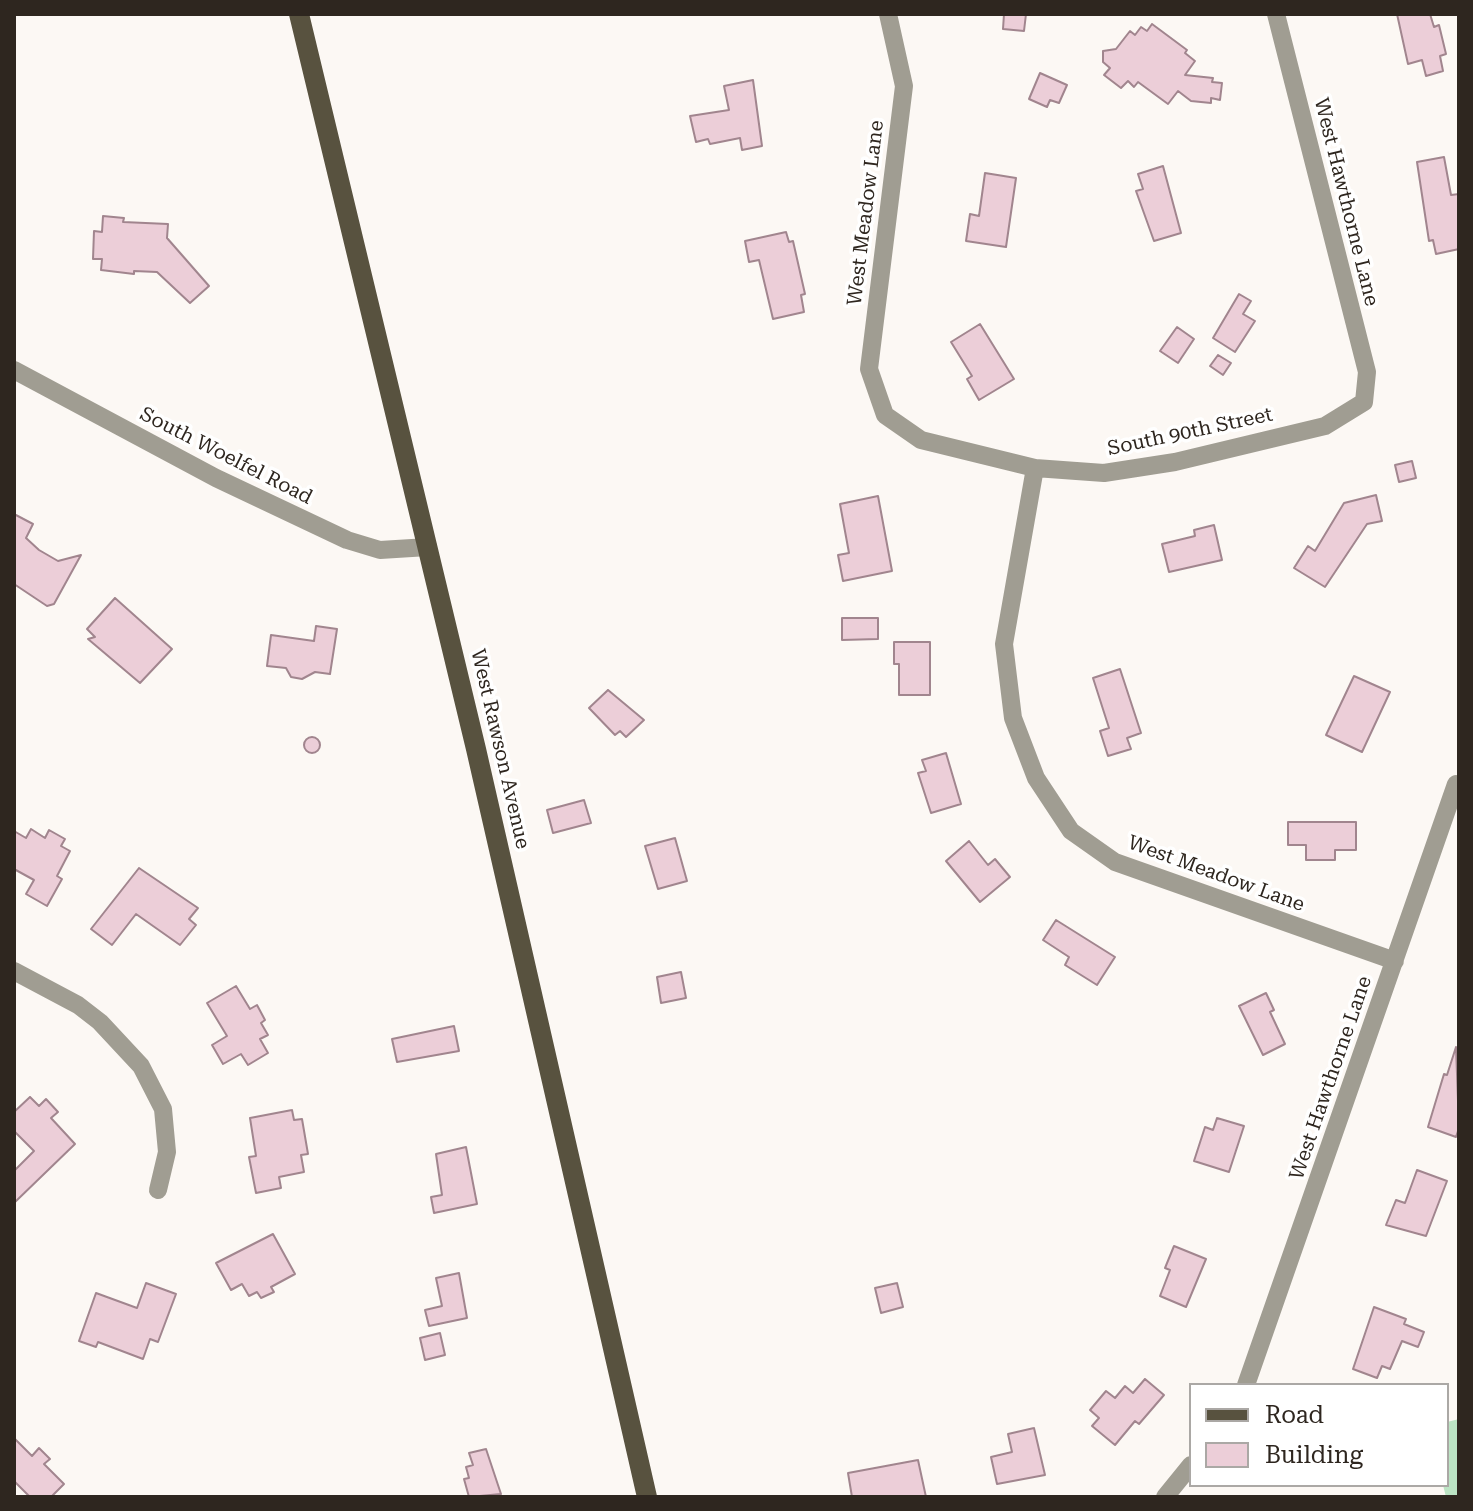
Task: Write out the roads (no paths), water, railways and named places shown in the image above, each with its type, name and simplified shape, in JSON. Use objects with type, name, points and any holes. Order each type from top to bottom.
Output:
[{"type":"main road","name":"West Rawson Avenue","points":[[299,14],[428,547],[647,1497]]},
{"type":"street","name":"West Meadow Lane","points":[[885,415],[869,369],[904,86],[888,14]]},
{"type":"street","name":"West Hawthorne Lane","points":[[1276,14],[1367,372],[1364,402]]},
{"type":"street","name":"South Woelfel Road","points":[[14,370],[216,478],[347,540],[380,550],[428,547]]},
{"type":"street","name":"South 90th Street","points":[[885,415],[921,440],[1035,468],[1104,473],[1175,462],[1325,426],[1364,402]]},
{"type":"street","name":"West Meadow Lane","points":[[1035,468],[1004,644],[1013,718],[1036,778],[1071,831],[1115,862],[1395,961]]},
{"type":"street","name":"West Hawthorne Lane","points":[[1247,1383],[1456,784]]},
{"type":"street","points":[[14,971],[78,1005],[100,1022],[141,1066],[163,1109],[167,1152],[158,1190]]},
{"type":"street","points":[[1165,1497],[1189,1467]]}]
